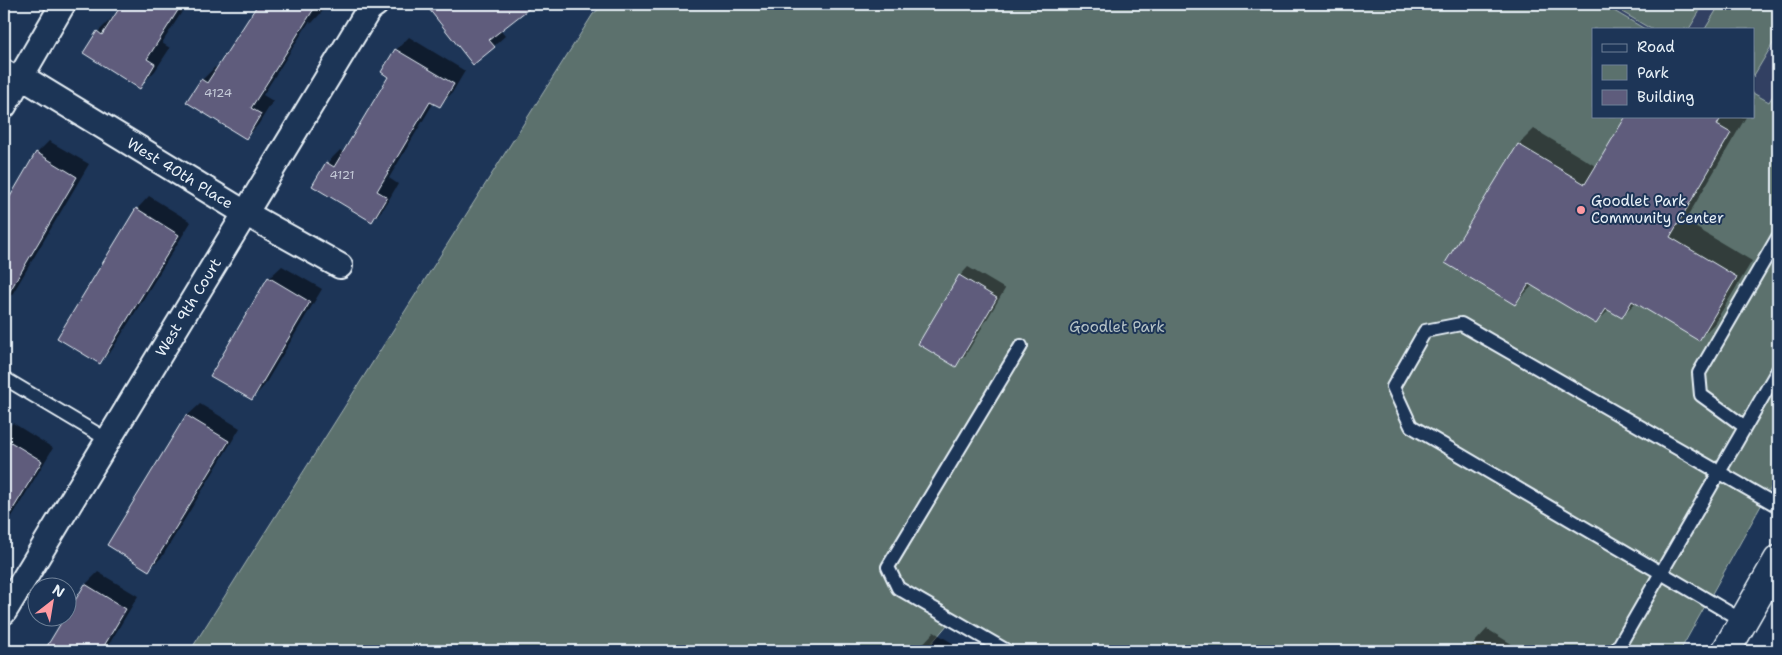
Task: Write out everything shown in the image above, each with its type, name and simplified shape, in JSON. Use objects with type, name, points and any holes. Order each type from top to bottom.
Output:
[{"type":"street","points":[[4,106],[13,71],[63,4]]},
{"type":"street","name":"West 9th Court","points":[[4,612],[369,10],[376,4]]},
{"type":"street","name":"West 40th Place","points":[[13,71],[246,213],[340,266]]},
{"type":"street","points":[[1726,651],[1778,560]]},
{"type":"lane","points":[[1745,427],[1701,395],[1699,373],[1778,236]]},
{"type":"lane","points":[[1743,621],[1411,426],[1393,387],[1425,332],[1461,324],[1778,506]]},
{"type":"lane","points":[[1007,651],[898,588],[888,567],[1020,346]]},
{"type":"lane","points":[[1616,651],[1778,370]]},
{"type":"lane","points":[[4,378],[108,440]]},
{"type":"shaded area","points":[[1602,4],[1778,4],[1778,107],[1754,94],[1754,28],[1643,28]]},
{"type":"green space","name":"Goodlet Park","points":[[605,4],[1602,4],[1643,28],[1592,28],[1592,118],[1754,118],[1754,94],[1769,102],[1778,87],[1778,475],[1680,651],[1012,651],[954,617],[925,651],[190,651],[593,14]]},
{"type":"green space","points":[[1626,4],[1704,4],[1690,28],[1649,28],[1622,12]]},
{"type":"green space","points":[[1720,4],[1778,4],[1778,35],[1754,75],[1754,28],[1706,28]]},
{"type":"building","points":[[122,4],[182,4],[147,59],[155,64],[140,89],[83,53],[97,31],[102,35]]},
{"type":"building","points":[[258,4],[317,4],[251,108],[261,114],[246,139],[186,102],[201,79],[207,83]]},
{"type":"building","points":[[425,4],[535,4],[489,40],[495,47],[473,65]]},
{"type":"building","points":[[395,49],[454,84],[440,107],[430,102],[377,191],[387,197],[372,222],[312,186],[326,162],[334,167],[388,77],[381,72]]},
{"type":"building","name":"Goodlet Park Community Center","points":[[1625,118],[1721,118],[1717,125],[1731,133],[1670,237],[1737,277],[1699,341],[1632,301],[1622,318],[1606,309],[1596,324],[1529,284],[1515,305],[1445,263],[1518,144],[1585,184]]},
{"type":"building","points":[[36,152],[77,177],[4,301],[4,207]]},
{"type":"building","points":[[136,208],[179,235],[100,364],[57,338]]},
{"type":"building","points":[[959,275],[997,298],[956,367],[918,344]]},
{"type":"building","points":[[268,277],[310,302],[252,400],[210,376]]},
{"type":"building","points":[[186,415],[229,441],[149,571],[107,545]]},
{"type":"building","points":[[4,438],[42,461],[4,524]]},
{"type":"building","points":[[85,584],[126,609],[101,651],[44,651],[58,628],[78,628],[78,596]]},
{"type":"place","name":"Goodlet Park Community Center","points":[[1581,210]]}]
